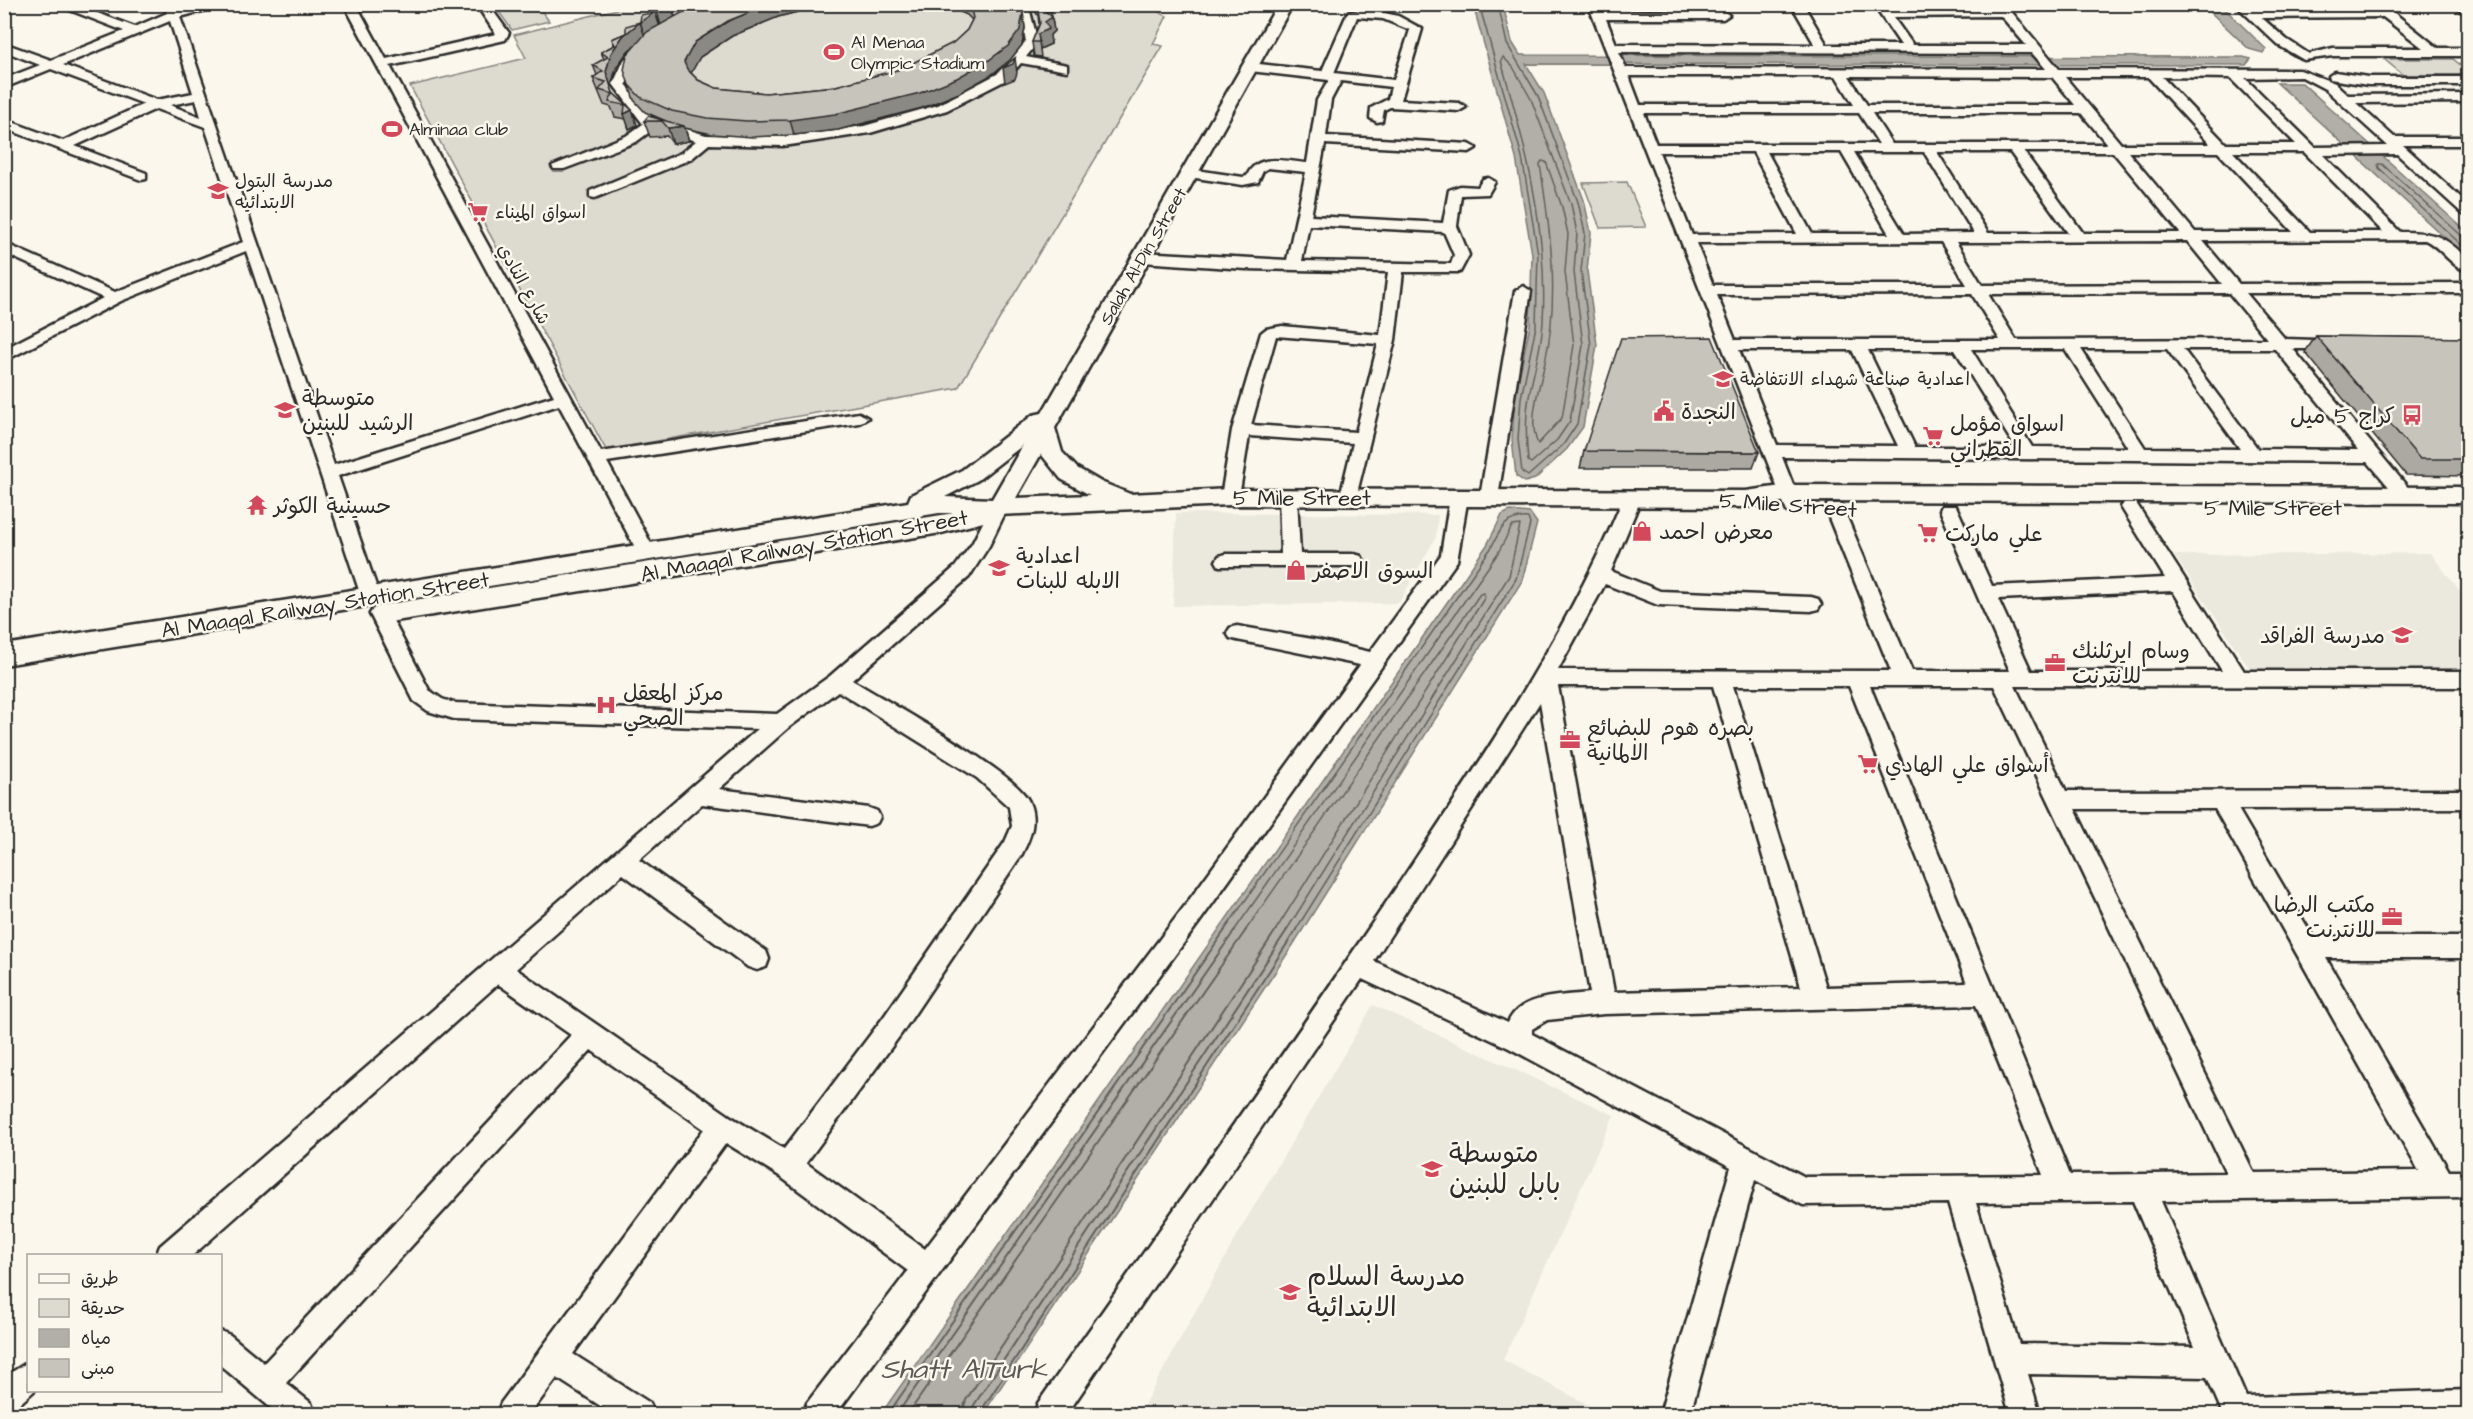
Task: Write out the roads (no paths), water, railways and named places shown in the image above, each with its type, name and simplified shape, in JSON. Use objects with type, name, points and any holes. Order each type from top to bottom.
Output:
[{"type":"main road","name":"Salah Al-Din Street","points":[[999,507],[1286,4]]},
{"type":"main road","points":[[886,513],[936,494],[970,475],[1010,446],[1057,405]]},
{"type":"main road","points":[[1044,427],[1048,451],[1066,471],[1111,495],[1132,500]]},
{"type":"main road","name":"5 Mile Street","points":[[999,507],[1132,500],[1349,496],[1790,500],[2469,495]]},
{"type":"main road","name":"5 Mile Street","points":[[1790,500],[1834,508],[1949,510],[2130,507],[2469,508]]},
{"type":"main road","name":"Al Maaqal Railway Station Street","points":[[4,673],[375,606],[646,551],[939,505],[999,507]]},
{"type":"main road","name":"Al Maaqal Railway Station Street","points":[[4,656],[375,606],[941,525],[999,507]]},
{"type":"street","points":[[60,4],[136,31]]},
{"type":"street","points":[[4,84],[136,31],[172,10],[223,4]]},
{"type":"street","name":"شارع النادي","points":[[350,4],[646,551]]},
{"type":"street","points":[[382,64],[501,37],[503,33],[482,4]]},
{"type":"street","points":[[652,39],[630,60],[619,84],[628,106],[638,117],[651,124],[707,139],[749,142],[815,138],[858,132],[916,118],[979,93],[997,82],[1023,60],[1035,38],[1035,27],[1022,4]]},
{"type":"street","points":[[1797,4],[1823,48]]},
{"type":"street","points":[[2242,4],[2298,58],[2304,75]]},
{"type":"street","points":[[2337,4],[2348,14]]},
{"type":"street","points":[[2375,4],[2435,52]]},
{"type":"street","points":[[2461,4],[2469,11]]},
{"type":"street","points":[[1881,8],[1909,48]]},
{"type":"street","points":[[1881,8],[2002,8],[2406,496]]},
{"type":"street","points":[[172,10],[375,606],[421,695],[435,705],[454,711],[781,722]]},
{"type":"street","points":[[1738,48],[1724,19],[1693,10],[1596,10],[1790,500]]},
{"type":"street","points":[[1294,266],[1319,140],[1322,107],[1352,15],[1358,13],[1382,16],[1416,29],[1393,103]]},
{"type":"street","points":[[2252,14],[2386,13]]},
{"type":"street","points":[[4,47],[211,125]]},
{"type":"street","points":[[1611,48],[2035,49]]},
{"type":"street","points":[[2273,72],[2298,58],[2333,51],[2469,52]]},
{"type":"street","points":[[2298,58],[2333,65],[2338,71],[2332,80]]},
{"type":"street","points":[[1023,60],[1063,68]]},
{"type":"street","points":[[1250,67],[1398,84]]},
{"type":"street","points":[[1621,72],[2273,72],[2332,80],[2469,81]]},
{"type":"street","points":[[1840,72],[1888,148]]},
{"type":"street","points":[[2150,72],[2306,237]]},
{"type":"street","points":[[2232,72],[2396,236]]},
{"type":"street","points":[[2332,80],[2344,99],[2469,211]]},
{"type":"street","points":[[63,146],[156,104],[201,95]]},
{"type":"street","points":[[2344,99],[2469,98]]},
{"type":"street","points":[[1377,118],[1382,105],[1393,103],[1459,107]]},
{"type":"street","points":[[1635,109],[2085,109]]},
{"type":"street","points":[[916,118],[928,130]]},
{"type":"street","points":[[4,123],[141,176]]},
{"type":"street","points":[[559,166],[631,139],[651,124]]},
{"type":"street","points":[[595,194],[686,156],[707,139]]},
{"type":"street","points":[[1319,140],[1469,148]]},
{"type":"street","points":[[1651,148],[2309,149],[2469,141]]},
{"type":"street","points":[[1758,148],[1808,238]]},
{"type":"street","points":[[1845,148],[1899,238]]},
{"type":"street","points":[[1928,148],[1984,238]]},
{"type":"street","points":[[2014,148],[2078,237]]},
{"type":"street","points":[[1190,173],[1243,181],[1253,179],[1257,169],[1266,164],[1313,168]]},
{"type":"street","points":[[1141,257],[1294,266],[1455,269],[1459,264],[1462,249],[1450,228],[1454,193],[1460,190],[1483,191],[1488,182]]},
{"type":"street","points":[[2441,186],[2459,186]]},
{"type":"street","points":[[1302,220],[1450,228]]},
{"type":"street","points":[[1687,239],[2427,236],[2442,242],[2469,267]]},
{"type":"street","points":[[1946,238],[2011,345]]},
{"type":"street","points":[[4,356],[115,298],[251,244]]},
{"type":"street","points":[[4,247],[115,298]]},
{"type":"street","points":[[1349,496],[1387,340],[1396,268]]},
{"type":"street","points":[[1707,290],[2469,288]]},
{"type":"street","points":[[1489,497],[1523,291]]},
{"type":"street","points":[[1230,497],[1241,430],[1267,336],[1272,332],[1387,340]]},
{"type":"street","points":[[2171,344],[2253,455]]},
{"type":"street","points":[[1729,345],[2351,344]]},
{"type":"street","points":[[1858,345],[1909,452]]},
{"type":"street","points":[[1960,345],[2027,453]]},
{"type":"street","points":[[2070,345],[2140,454]]},
{"type":"street","points":[[328,473],[564,398]]},
{"type":"street","points":[[596,458],[859,418]]},
{"type":"street","points":[[1241,430],[1363,438]]},
{"type":"street","points":[[1771,451],[2373,456]]},
{"type":"street","points":[[1288,497],[1291,561]]},
{"type":"street","points":[[818,1414],[1185,923],[1450,556],[1459,497]]},
{"type":"street","points":[[1049,1414],[1358,964],[1546,678],[1613,550],[1632,499]]},
{"type":"street","points":[[172,1254],[499,971],[781,722],[837,681],[962,572],[980,546],[999,507]]},
{"type":"street","points":[[2130,507],[2238,679]]},
{"type":"street","points":[[1834,508],[1905,679]]},
{"type":"street","points":[[1949,510],[1986,593],[2013,679],[2061,800],[2246,1186]]},
{"type":"street","points":[[1226,561],[1354,561]]},
{"type":"street","points":[[1600,574],[1658,598],[1811,604]]},
{"type":"street","points":[[1986,593],[2178,584]]},
{"type":"street","points":[[1237,633],[1318,647],[1375,661]]},
{"type":"street","points":[[1546,678],[2469,679]]},
{"type":"street","points":[[1546,678],[1604,1004]]},
{"type":"street","points":[[1721,679],[1817,998]]},
{"type":"street","points":[[1857,679],[2062,1188]]},
{"type":"street","points":[[788,1166],[892,1026],[1014,847],[1023,826],[1019,803],[985,772],[837,681]]},
{"type":"street","points":[[698,795],[869,817]]},
{"type":"street","points":[[2061,800],[2469,799]]},
{"type":"street","points":[[2222,800],[2307,948],[2455,1184]]},
{"type":"street","points":[[623,861],[757,959]]},
{"type":"street","points":[[2307,948],[2469,947]]},
{"type":"street","points":[[1358,964],[1518,1040],[1803,1191],[2455,1184]]},
{"type":"street","points":[[499,971],[722,1126],[788,1166],[927,1267]]},
{"type":"street","points":[[1518,1040],[1521,1023],[1543,1009],[1604,1004],[1984,994]]},
{"type":"street","points":[[266,1384],[589,1034]]},
{"type":"street","points":[[512,1414],[722,1126]]},
{"type":"street","points":[[1681,1414],[1746,1162]]},
{"type":"street","points":[[2141,1187],[2237,1413],[2469,1405]]},
{"type":"street","points":[[1958,1189],[2025,1414]]},
{"type":"street","points":[[222,1347],[300,1414]]},
{"type":"street","points":[[553,1358],[639,1414]]},
{"type":"street","points":[[2009,1359],[2215,1362]]},
{"type":"street","points":[[4,1397],[27,1378]]},
{"type":"water","points":[[1473,5],[1503,5],[1512,42],[1520,55],[2243,57],[2251,59],[2246,65],[1526,64],[1544,93],[1584,200],[1591,233],[1587,271],[1597,345],[1583,427],[1567,449],[1535,479],[1525,482],[1516,476],[1512,439],[1515,397],[1530,325],[1532,254],[1516,158]]},
{"type":"water","points":[[2203,5],[2221,5],[2266,49],[2263,53],[2249,49]]},
{"type":"water","points":[[2277,83],[2302,83],[2468,233],[2468,259]]},
{"type":"water","name":"Shatt AlTurk","points":[[1510,511],[1530,513],[1537,523],[1522,581],[1293,945],[983,1414],[881,1414],[1487,545],[1502,515]]},
{"type":"place","name":"Al Menaa Olympic Stadium","points":[[834,52]]},
{"type":"place","name":"Alminaa club","points":[[392,129]]},
{"type":"place","name":"مدرسة البتول الابتدائيه","points":[[218,191]]},
{"type":"place","name":"اسواق الميناء","points":[[478,212]]},
{"type":"place","name":"اعدادية صناعة شهداء الانتفاضة","points":[[1723,379]]},
{"type":"place","name":"متوسطة الرشيد للبنين","points":[[285,410]]},
{"type":"place","name":"النجدة","points":[[1664,411]]},
{"type":"place","name":"كراج 5 ميل","points":[[2412,415]]},
{"type":"place","name":"اسواق مؤمل القطراني","points":[[1933,436]]},
{"type":"place","name":"حسينية الكوثر","points":[[257,505]]},
{"type":"place","name":"معرض احمد","points":[[1642,531]]},
{"type":"place","name":"علي ماركت","points":[[1928,533]]},
{"type":"place","name":"اعدادية الابله للبنات","points":[[999,568]]},
{"type":"place","name":"السوق الاصفر","points":[[1296,570]]},
{"type":"place","name":"مدرسة الفراقد","points":[[2402,635]]},
{"type":"place","name":"وسام ايرثلنك للانترنت","points":[[2055,663]]},
{"type":"place","name":"مركز المعقل الصحي","points":[[606,705]]},
{"type":"place","name":"بصره هوم للبضائع الالمانية","points":[[1570,740]]},
{"type":"place","name":"أسواق علي الهادي","points":[[1868,764]]},
{"type":"place","name":"مكتب الرضا للانترنت","points":[[2392,917]]},
{"type":"place","name":"متوسطة بابل للبنين","points":[[1432,1169]]},
{"type":"place","name":"مدرسة السلام الابتدائية","points":[[1290,1292]]}]
